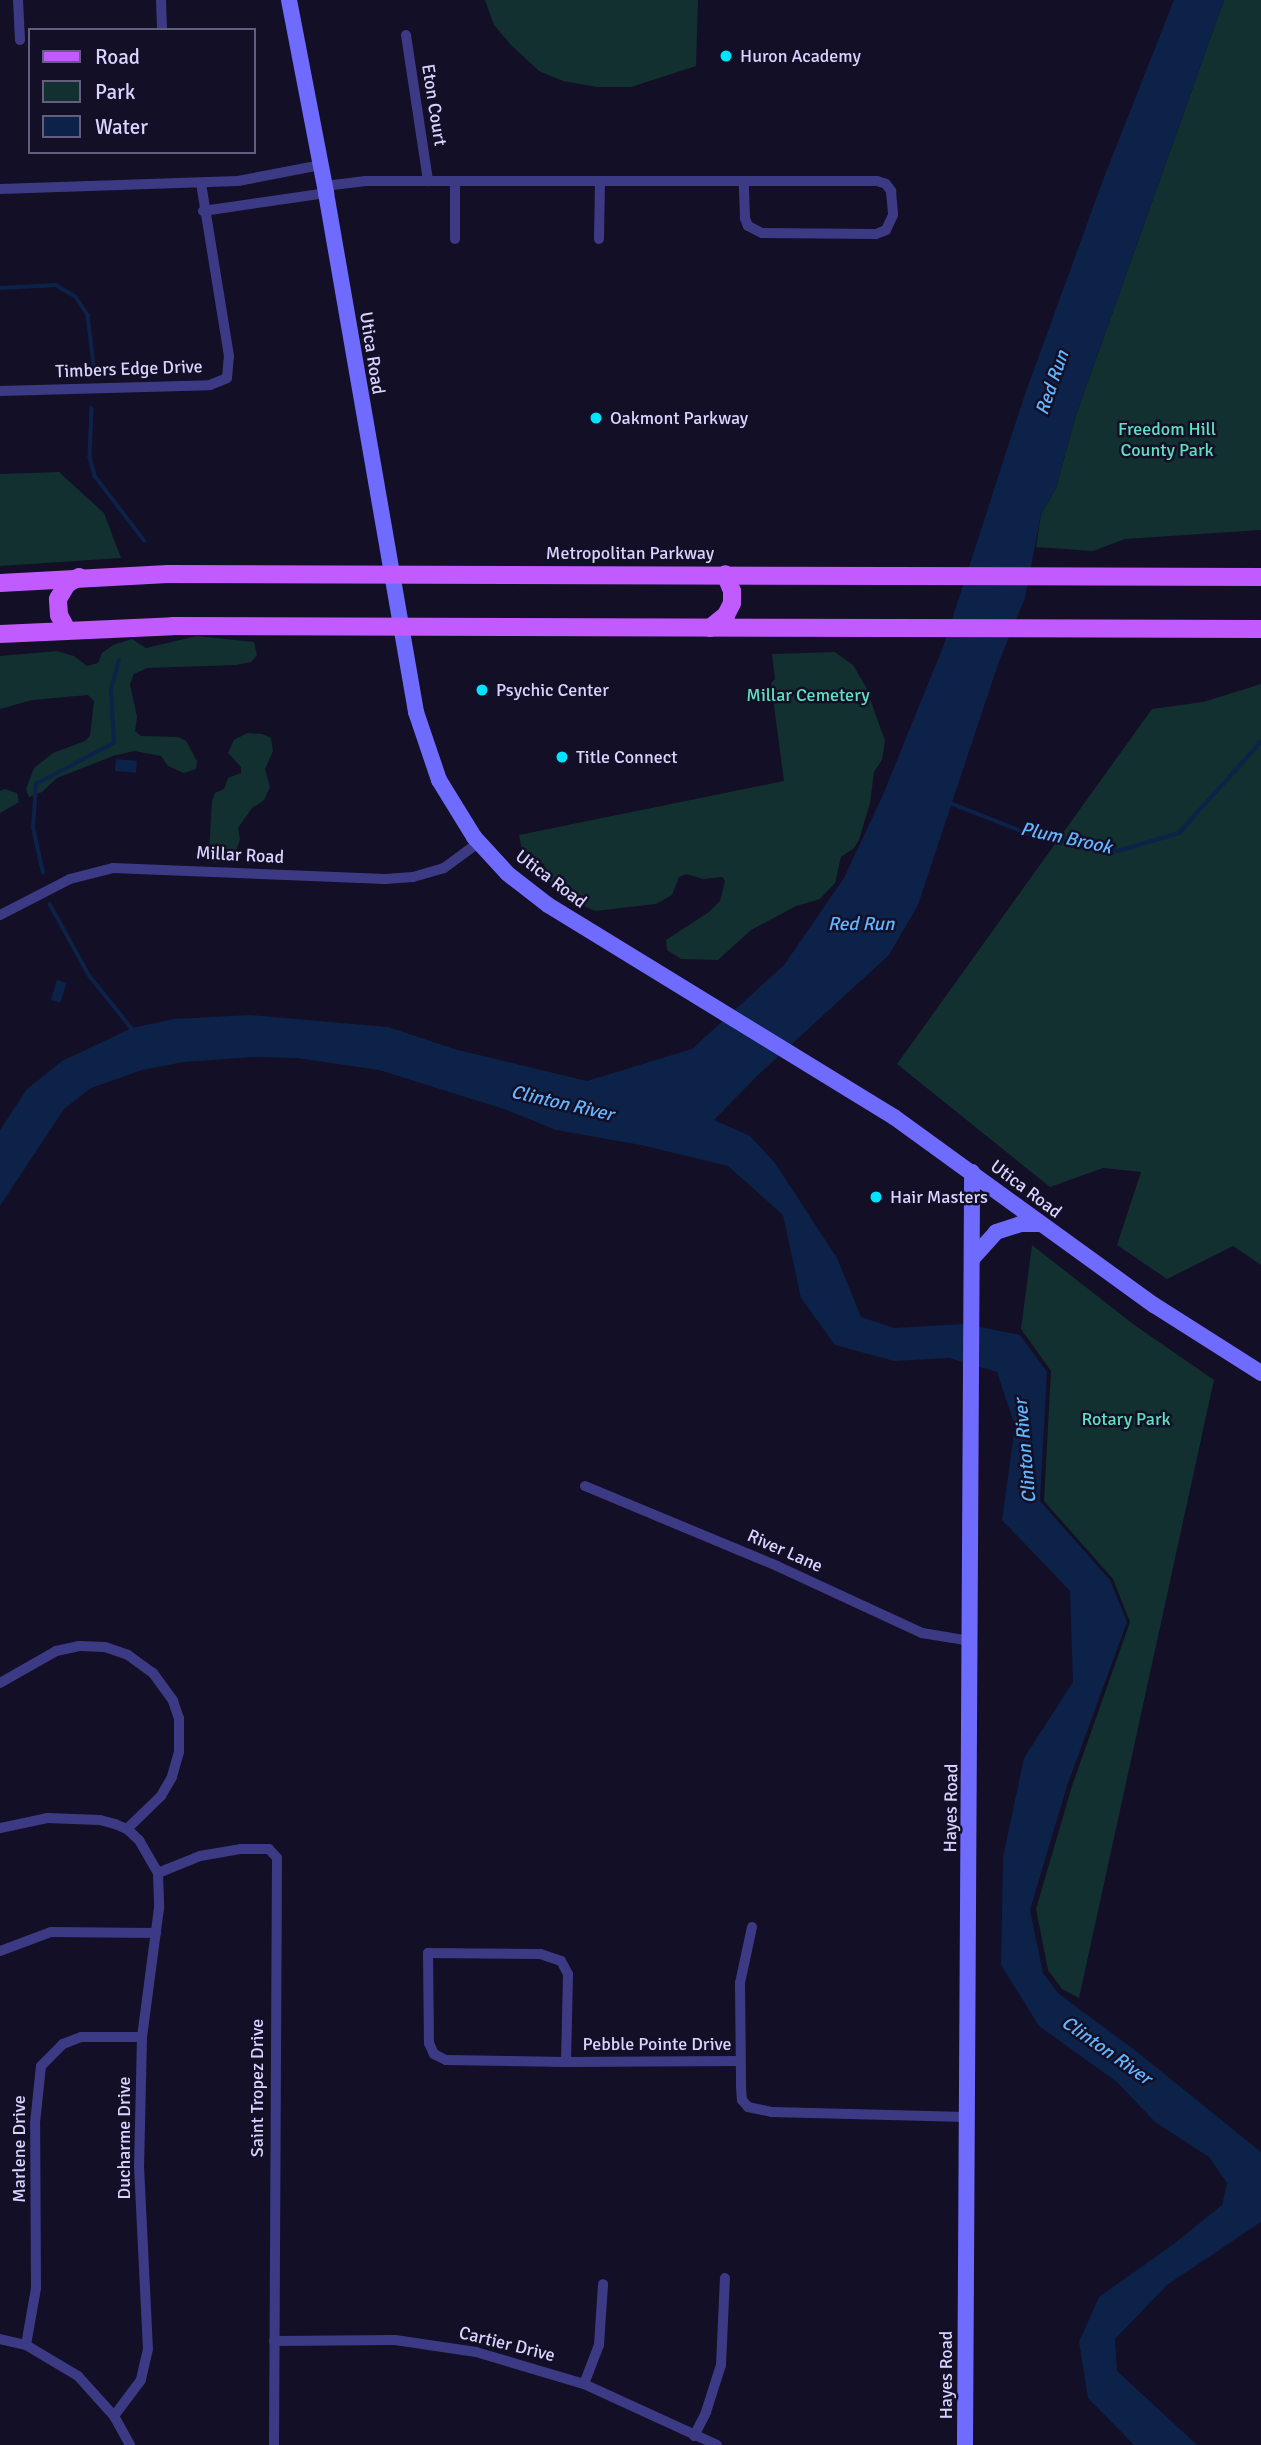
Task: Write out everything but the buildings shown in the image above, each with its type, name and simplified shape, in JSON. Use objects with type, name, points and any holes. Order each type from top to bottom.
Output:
[{"type":"main road","points":[[710,628],[726,615],[732,603],[732,591],[725,574]]},
{"type":"main road","name":"Metropolitan Parkway","points":[[0,583],[79,577],[390,575],[1261,577]]},
{"type":"main road","points":[[67,630],[59,615],[58,599],[67,584],[79,577]]},
{"type":"main road","points":[[0,634],[67,630],[400,627],[1261,629]]},
{"type":"street","points":[[18,0],[20,40]]},
{"type":"street","points":[[161,0],[162,28]]},
{"type":"street","name":"Utica Road","points":[[289,0],[326,189],[390,575],[416,712],[428,751],[453,805],[478,843],[524,888],[668,979],[803,1059],[972,1172],[1039,1224],[1154,1305],[1261,1373]]},
{"type":"street","name":"Eton Court","points":[[406,35],[428,181]]},
{"type":"street","points":[[0,189],[238,181],[321,165]]},
{"type":"street","points":[[203,211],[366,181],[428,181],[455,181],[600,181],[744,181],[877,181],[886,184],[891,191],[894,215],[886,230],[876,234],[762,233],[748,226],[745,218],[744,181]]},
{"type":"street","points":[[455,181],[455,239]]},
{"type":"street","points":[[599,239],[600,181]]},
{"type":"street","name":"Timbers Edge Drive","points":[[0,391],[210,385],[227,378],[229,356],[203,211],[201,183]]},
{"type":"street","name":"Millar Road","points":[[0,915],[70,879],[113,868],[385,879],[413,877],[444,868],[478,843]]},
{"type":"street","name":"Hayes Road","points":[[965,2445],[972,1172]]},
{"type":"street","points":[[972,1259],[996,1232],[1020,1224],[1039,1224]]},
{"type":"street","name":"River Lane","points":[[585,1486],[777,1566],[922,1633],[938,1638],[971,1641]]},
{"type":"street","points":[[0,1683],[56,1651],[79,1646],[105,1647],[128,1655],[153,1672],[173,1701],[179,1718],[178,1752],[172,1777],[161,1796],[127,1829]]},
{"type":"street","points":[[0,1828],[32,1820],[100,1820],[127,1829],[146,1849],[158,1873]]},
{"type":"street","name":"Saint Tropez Drive","points":[[158,1873],[200,1856],[241,1849],[269,1849],[277,1858],[274,2445]]},
{"type":"street","name":"Ducharme Drive","points":[[114,2416],[141,2381],[148,2349],[139,2166],[142,2036],[156,1933],[158,1873]]},
{"type":"street","points":[[740,2061],[740,1983],[752,1927]]},
{"type":"street","points":[[0,1951],[51,1932],[156,1933]]},
{"type":"street","name":"Pebble Pointe Drive","points":[[566,2062],[568,1974],[561,1961],[541,1954],[428,1953],[428,2036],[434,2054],[452,2061],[566,2062],[740,2061],[742,2100],[754,2110],[967,2117]]},
{"type":"street","name":"Marlene Drive","points":[[26,2345],[36,2288],[35,2123],[41,2066],[64,2044],[81,2037],[142,2036]]},
{"type":"street","points":[[694,2435],[706,2412],[721,2365],[725,2278]]},
{"type":"street","points":[[584,2384],[598,2345],[603,2284]]},
{"type":"street","points":[[0,2339],[26,2345],[78,2376],[114,2416],[130,2445]]},
{"type":"street","name":"Cartier Drive","points":[[274,2341],[395,2340],[443,2347],[526,2365],[584,2384],[717,2445]]},
{"type":"green space","points":[[485,0],[698,0],[696,66],[631,87],[597,87],[563,81],[539,71],[511,45],[494,25]]},
{"type":"green space","name":"Freedom Hill County Park","points":[[1224,0],[1261,0],[1261,530],[1125,539],[1093,551],[1036,547],[1041,514],[1056,488],[1076,415]]},
{"type":"green space","points":[[59,472],[104,513],[121,558],[0,566],[0,474]]},
{"type":"green space","points":[[197,636],[254,642],[257,655],[251,662],[236,665],[147,668],[134,674],[130,684],[137,717],[135,731],[141,736],[178,737],[186,741],[197,761],[196,769],[184,773],[168,766],[161,756],[134,751],[113,756],[57,778],[42,792],[29,797],[26,789],[34,768],[53,753],[85,741],[90,736],[94,701],[88,695],[32,700],[0,709],[0,656],[57,651],[74,656],[87,666],[98,663],[102,653],[113,645],[132,639],[146,648]]},
{"type":"green space","name":"Millar Cemetery","points":[[835,652],[853,665],[866,687],[885,741],[882,760],[874,772],[870,803],[859,840],[854,848],[841,857],[835,883],[820,899],[796,906],[751,930],[718,960],[681,959],[667,950],[666,940],[709,912],[720,901],[725,881],[722,877],[703,879],[686,874],[679,877],[672,895],[656,904],[595,911],[584,906],[573,892],[555,889],[546,875],[544,864],[527,860],[523,855],[519,835],[784,781],[771,683],[775,679],[772,654]]},
{"type":"green space","points":[[1261,684],[1261,1265],[1233,1246],[1167,1279],[1117,1245],[1141,1172],[1103,1168],[1050,1187],[897,1064],[1152,709],[1203,702]]},
{"type":"green space","points":[[247,733],[271,738],[273,751],[265,769],[270,787],[264,800],[252,808],[238,828],[240,839],[235,855],[214,863],[209,852],[212,800],[215,793],[224,789],[228,778],[241,773],[241,767],[228,753],[234,740]]},
{"type":"green space","points":[[5,789],[17,793],[19,802],[0,813],[0,791]]},
{"type":"green space","name":"Rotary Park","points":[[1032,1245],[1133,1324],[1214,1380],[1079,1998],[1062,1989],[1048,1970],[1036,1909],[1072,1786],[1130,1622],[1113,1579],[1044,1501],[1051,1371],[1021,1329]]},
{"type":"water","points":[[1174,0],[1224,0],[1076,415],[1056,488],[1041,514],[1025,598],[998,664],[918,905],[889,955],[759,1074],[714,1120],[750,1136],[775,1163],[837,1258],[861,1317],[894,1328],[964,1324],[1020,1335],[1047,1372],[1040,1501],[1110,1580],[1127,1622],[1067,1786],[1030,1910],[1043,1973],[1059,1994],[1136,2051],[1261,2152],[1261,2222],[1167,2285],[1115,2339],[1117,2371],[1197,2445],[1134,2445],[1088,2398],[1079,2342],[1099,2297],[1175,2243],[1222,2205],[1227,2183],[1209,2157],[1155,2122],[1117,2082],[1039,2026],[1001,1965],[1003,1857],[1024,1758],[1073,1682],[1070,1591],[1002,1520],[1015,1426],[997,1372],[949,1358],[894,1361],[835,1345],[801,1298],[783,1215],[728,1166],[641,1145],[556,1130],[504,1109],[379,1070],[297,1058],[254,1057],[184,1062],[142,1070],[91,1088],[64,1109],[0,1206],[0,1130],[27,1089],[62,1061],[132,1028],[174,1019],[250,1015],[388,1027],[454,1049],[587,1081],[692,1049],[784,965],[844,878],[882,797],[943,647],[1024,397],[1103,180]]},
{"type":"water","points":[[116,759],[137,761],[136,773],[115,771]]},
{"type":"water","points":[[57,980],[67,983],[60,1003],[51,1000]]},
{"type":"waterway","points":[[0,288],[56,285],[76,297],[88,315],[94,365]]},
{"type":"waterway","points":[[92,408],[90,457],[95,476],[144,540]]},
{"type":"waterway","points":[[43,873],[33,828],[36,784],[114,743],[111,690],[119,661]]},
{"type":"waterway","name":"Plum Brook","points":[[950,803],[1026,833],[1118,851],[1179,833],[1261,742]]},
{"type":"waterway","points":[[50,904],[89,975],[133,1030]]},
{"type":"place","name":"Huron Academy","points":[[726,56]]},
{"type":"place","name":"Oakmont Parkway","points":[[596,418]]},
{"type":"place","name":"Psychic Center","points":[[482,690]]},
{"type":"place","name":"Title Connect","points":[[562,757]]},
{"type":"place","name":"Hair Masters","points":[[876,1197]]},
{"type":"water label","name":"Red Run","points":[[1053,383]]},
{"type":"water label","name":"Red Run","points":[[861,925]]},
{"type":"water label","name":"Clinton River","points":[[562,1104]]},
{"type":"water label","name":"Clinton River","points":[[1026,1451]]},
{"type":"water label","name":"Clinton River","points":[[1106,2051]]}]
